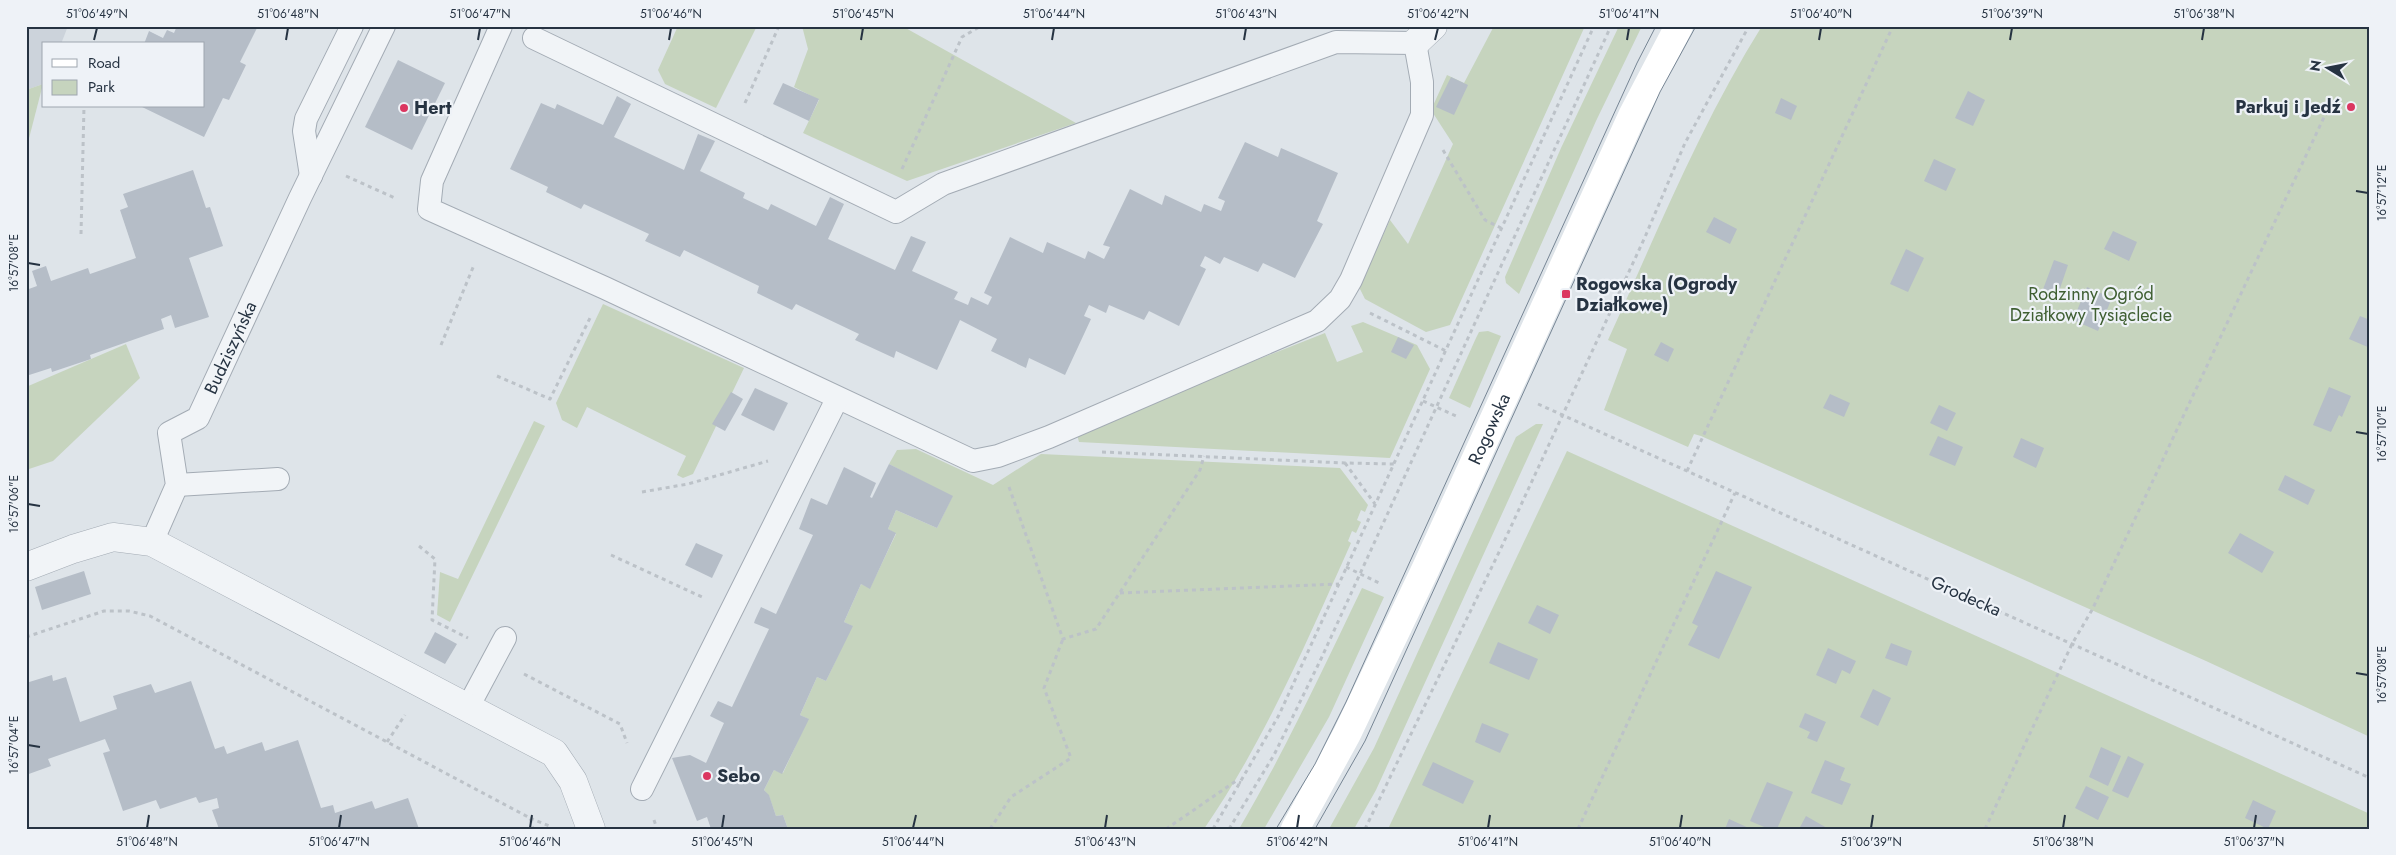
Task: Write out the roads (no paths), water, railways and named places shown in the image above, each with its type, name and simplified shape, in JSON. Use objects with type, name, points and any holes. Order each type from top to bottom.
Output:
[{"type":"street","name":"Rogowska","points":[[1295,829],[1347,734],[1426,568],[1553,284],[1632,116],[1679,26]]},
{"type":"street","points":[[26,567],[73,549],[113,537],[152,542],[554,753],[573,781],[591,829]]},
{"type":"lane","points":[[314,170],[304,131],[306,119],[352,26]]},
{"type":"lane","name":"Budziszyńska","points":[[177,485],[169,433],[198,418],[314,170],[384,26]]},
{"type":"lane","points":[[501,26],[432,181],[429,209],[604,288],[837,399],[973,461],[998,456],[1049,437],[1317,321],[1340,299],[1422,115],[1424,35],[1336,42],[943,184],[896,212],[534,38]]},
{"type":"lane","points":[[642,789],[837,399]]},
{"type":"lane","points":[[152,542],[177,485],[278,479]]},
{"type":"lane","points":[[467,709],[505,638]]},
{"type":"tram line","points":[[1276,829],[1315,764],[1346,702],[1637,63],[1656,26]]},
{"type":"tram line","points":[[1315,829],[1365,741],[1660,92],[1696,26]]},
{"type":"place","name":"Parkuj i Jedź","points":[[2351,107]]},
{"type":"place","name":"Hert","points":[[404,108]]},
{"type":"place","name":"Rogowska (Ogrody Działkowe)","points":[[1566,294]]},
{"type":"place","name":"Sebo","points":[[707,776]]},
{"type":"park label","name":"Rodzinny Ogród Działkowy Tysiąclecie","points":[[2091,304]]}]
